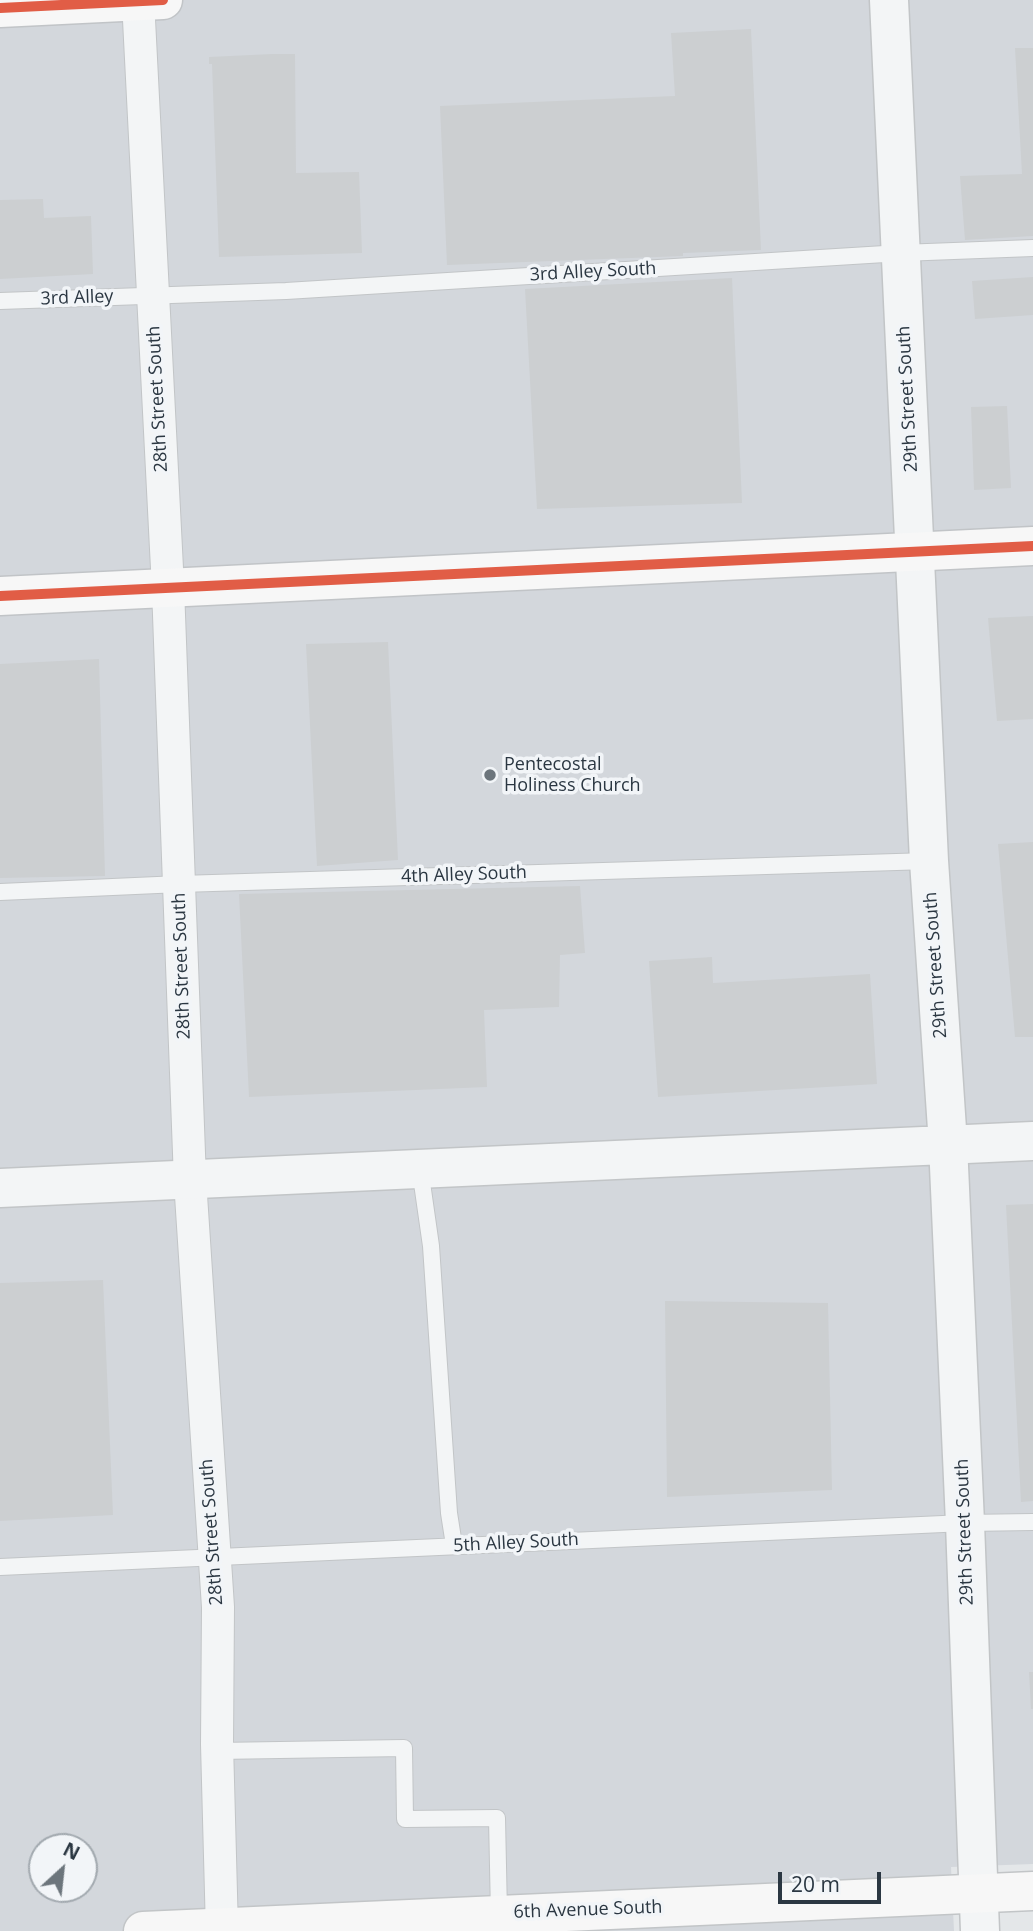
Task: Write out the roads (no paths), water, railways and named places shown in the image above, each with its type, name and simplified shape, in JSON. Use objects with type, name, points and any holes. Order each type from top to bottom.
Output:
[{"type":"main road","points":[[0,8],[146,0]]},
{"type":"main road","points":[[0,596],[1033,546]]},
{"type":"main road","name":"6th Avenue South","points":[[143,1931],[1033,1891]]},
{"type":"street","name":"28th Street South","points":[[146,0],[153,295],[180,884],[190,1180],[218,1607],[222,1928]]},
{"type":"street","name":"29th Street South","points":[[889,0],[929,861],[948,1144],[980,1931]]},
{"type":"street","points":[[0,1188],[1033,1140]]},
{"type":"lane","name":"3rd Alley South","points":[[153,295],[286,291],[901,253],[1033,248]]},
{"type":"lane","name":"3rd Alley","points":[[0,301],[153,295]]},
{"type":"lane","name":"4th Alley South","points":[[0,891],[929,861]]},
{"type":"lane","points":[[420,1169],[431,1246],[448,1499],[454,1545]]},
{"type":"lane","name":"5th Alley South","points":[[0,1567],[454,1545],[1033,1522]]},
{"type":"lane","points":[[218,1751],[404,1748],[405,1819],[496,1818],[499,1914]]},
{"type":"place","name":"Pentecostal Holiness Church","points":[[490,775]]}]
